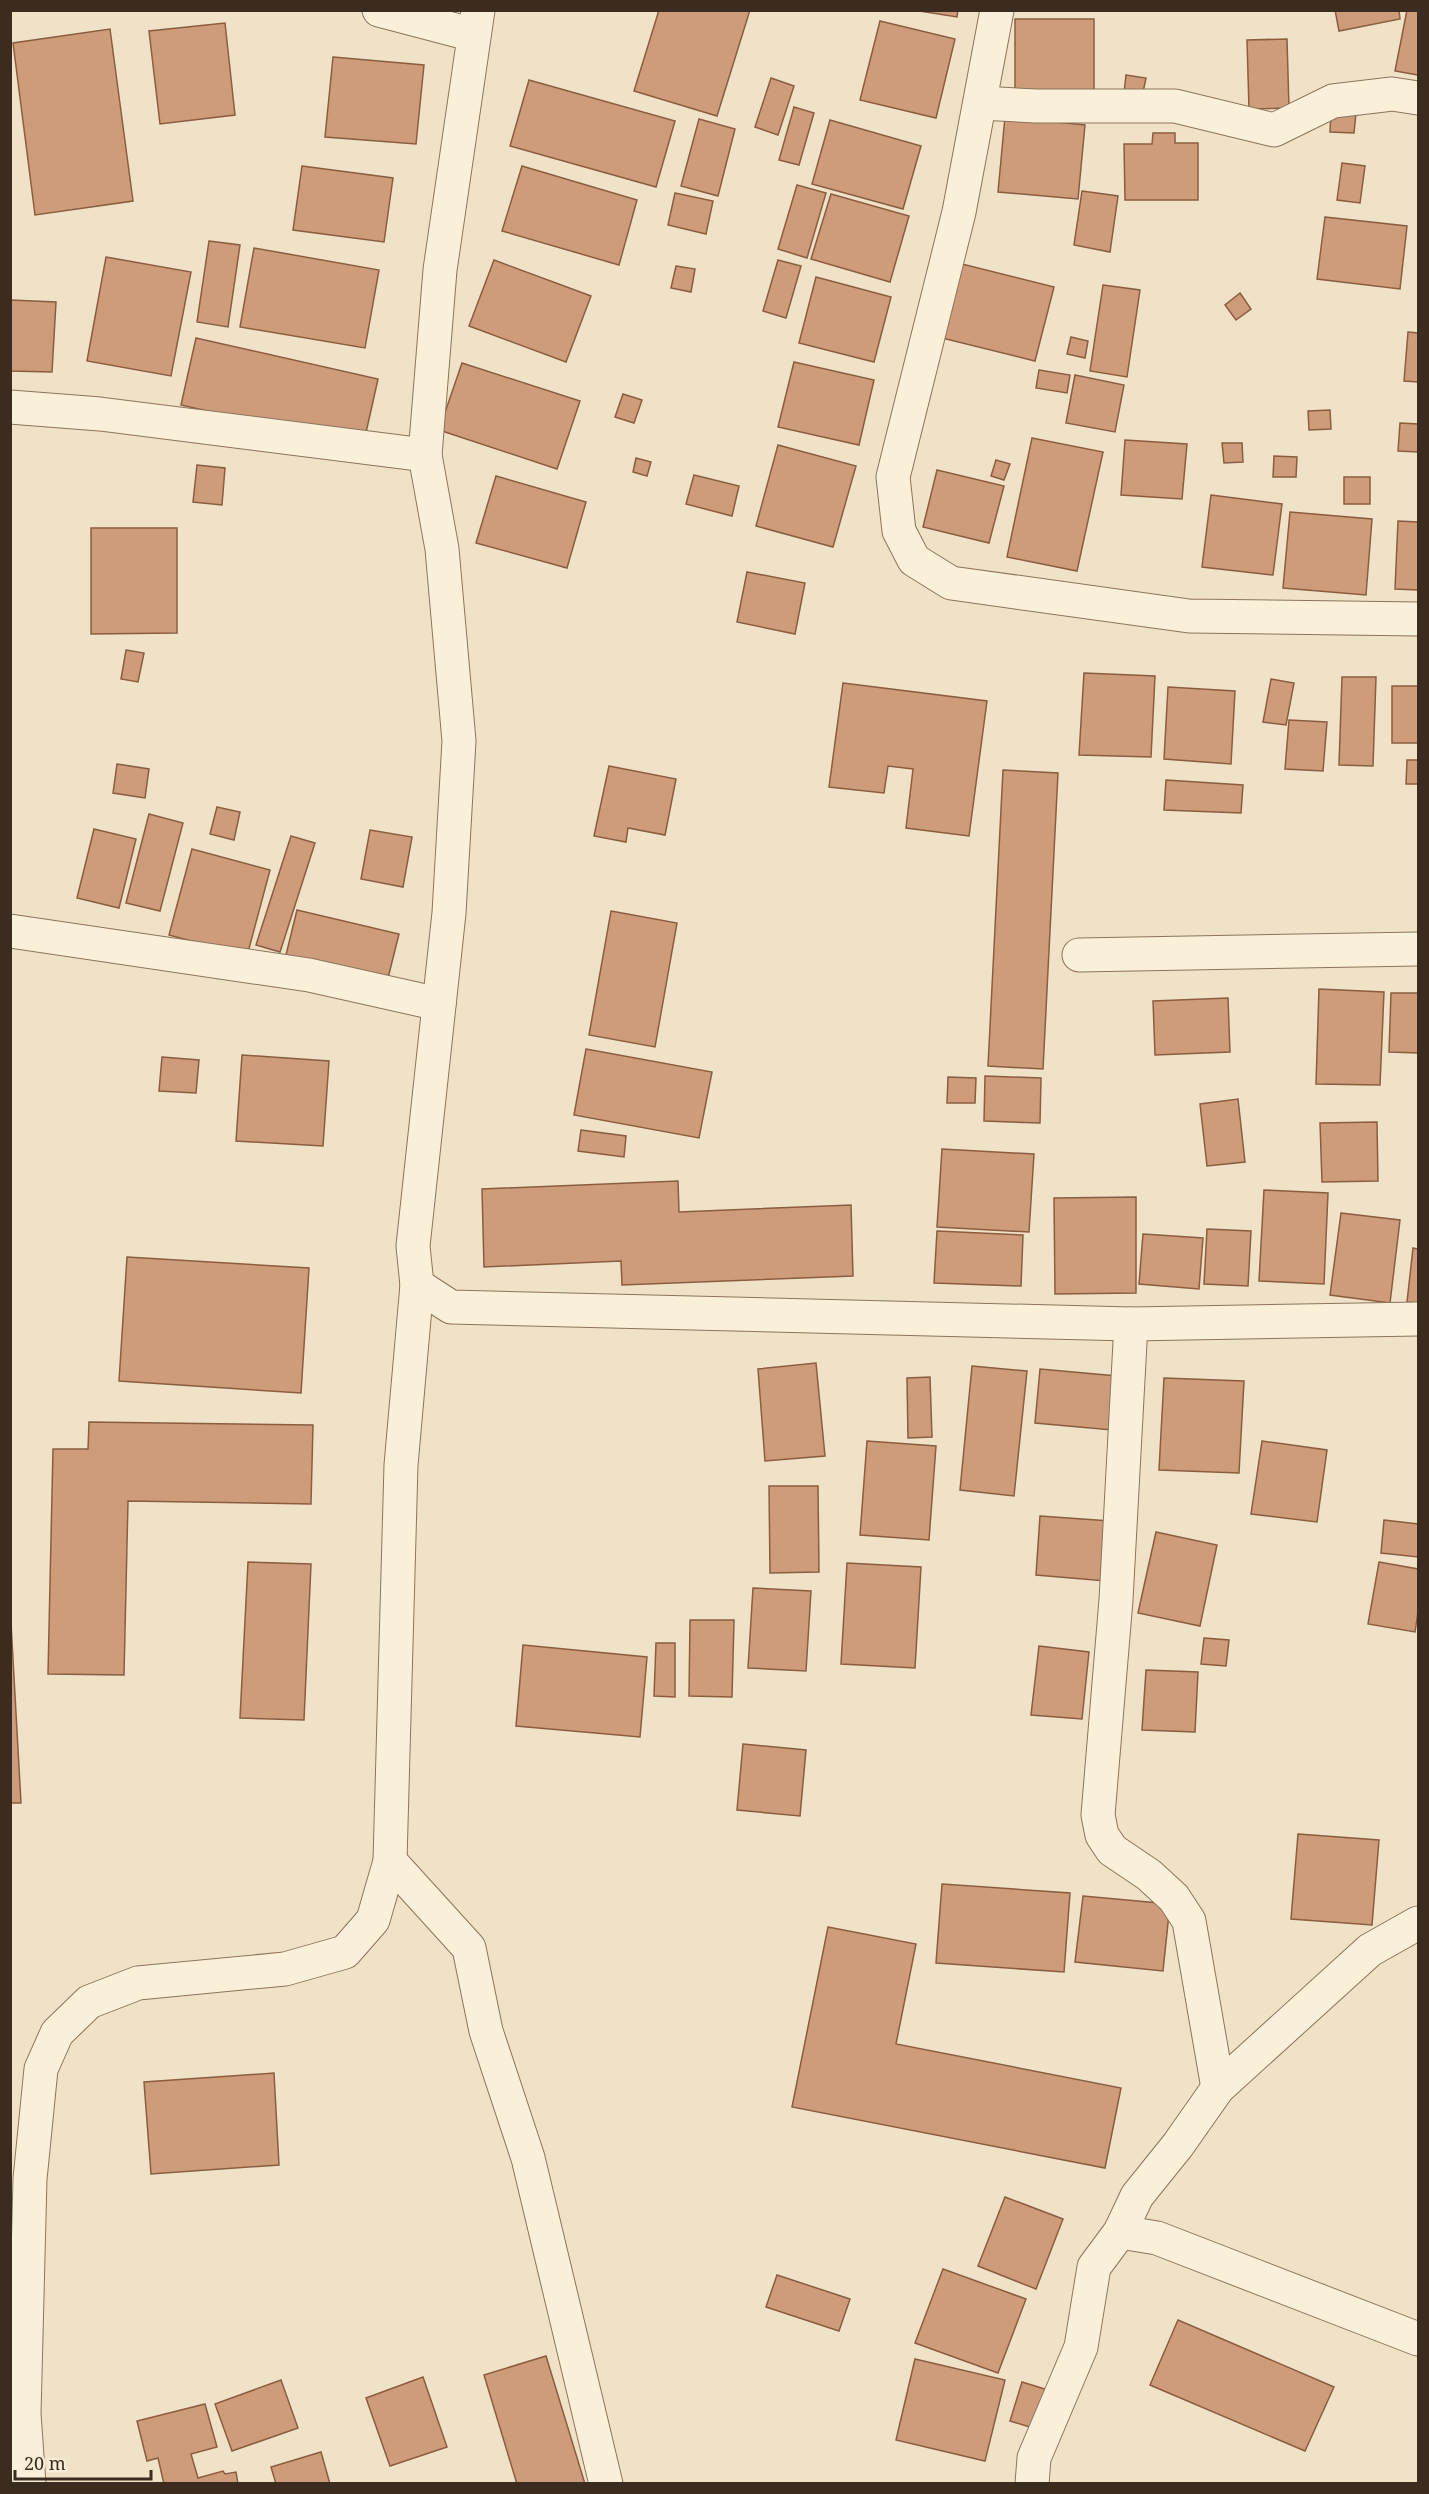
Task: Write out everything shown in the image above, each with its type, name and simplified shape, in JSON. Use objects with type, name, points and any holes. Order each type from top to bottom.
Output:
[{"type":"street","points":[[28,2484],[24,2414],[30,2179],[41,2069],[57,2033],[89,2002],[138,1983],[285,1969],[345,1952],[373,1920],[390,1861],[401,1466],[417,1286],[413,1246],[449,913],[459,741],[442,549],[425,455],[440,270],[476,23],[379,10]]},
{"type":"street","points":[[997,10],[958,212],[893,477],[899,531],[914,560],[951,583],[1189,616],[1419,619]]},
{"type":"street","points":[[980,103],[1036,106],[1175,106],[1274,130],[1334,101],[1392,94],[1419,98]]},
{"type":"street","points":[[10,407],[111,415],[425,455]]},
{"type":"street","points":[[10,931],[309,975],[439,1004]]},
{"type":"street","points":[[1079,955],[1419,949]]},
{"type":"street","points":[[417,1286],[451,1307],[1131,1324],[1419,1319]]},
{"type":"street","points":[[1131,1324],[1116,1600],[1098,1815],[1102,1834],[1112,1850],[1149,1875],[1174,1898],[1189,1921],[1218,2088]]},
{"type":"street","points":[[390,1861],[470,1948],[486,2031],[528,2158],[606,2484]]},
{"type":"street","points":[[1032,2484],[1034,2458],[1081,2347],[1094,2267],[1120,2232],[1137,2196],[1178,2145],[1218,2088],[1370,1950],[1419,1923]]},
{"type":"street","points":[[1120,2232],[1157,2238],[1419,2338]]},
{"type":"building","points":[[659,10],[750,10],[717,116],[634,91]]},
{"type":"building","points":[[913,10],[958,10],[957,17]]},
{"type":"building","points":[[1335,10],[1399,10],[1400,19],[1339,31]]},
{"type":"building","points":[[1407,10],[1418,10],[1418,75],[1395,71]]},
{"type":"building","points":[[1015,19],[1094,19],[1094,94],[1015,96]]},
{"type":"building","points":[[880,21],[955,39],[936,118],[860,100]]},
{"type":"building","points":[[225,23],[235,115],[160,124],[149,31]]},
{"type":"building","points":[[110,29],[133,201],[35,215],[13,43]]},
{"type":"building","points":[[1287,39],[1289,108],[1249,109],[1247,40]]},
{"type":"building","points":[[333,57],[424,65],[416,144],[325,137]]},
{"type":"building","points":[[1126,75],[1146,78],[1142,97],[1124,93]]},
{"type":"building","points":[[771,78],[794,86],[778,135],[755,127]]},
{"type":"building","points":[[529,80],[675,121],[656,187],[510,146]]},
{"type":"building","points":[[794,107],[814,113],[799,165],[779,160]]},
{"type":"building","points":[[1331,111],[1356,113],[1354,133],[1330,132]]},
{"type":"building","points":[[1005,117],[1085,125],[1078,199],[998,192]]},
{"type":"building","points":[[699,119],[735,129],[718,196],[681,186]]},
{"type":"building","points":[[830,120],[921,146],[903,209],[812,184]]},
{"type":"building","points":[[1153,133],[1175,133],[1175,143],[1198,143],[1198,200],[1125,200],[1124,144],[1152,144]]},
{"type":"building","points":[[1342,163],[1365,166],[1360,203],[1337,200]]},
{"type":"building","points":[[302,166],[393,178],[384,242],[293,230]]},
{"type":"building","points":[[522,166],[637,200],[619,265],[502,231]]},
{"type":"building","points":[[797,185],[826,193],[807,258],[778,249]]},
{"type":"building","points":[[1082,191],[1118,196],[1110,252],[1074,245]]},
{"type":"building","points":[[675,193],[713,201],[706,234],[668,225]]},
{"type":"building","points":[[831,194],[909,216],[890,282],[811,259]]},
{"type":"building","points":[[1325,217],[1407,226],[1400,289],[1317,279]]},
{"type":"building","points":[[209,241],[240,245],[228,327],[197,322]]},
{"type":"building","points":[[254,248],[379,270],[365,348],[240,327]]},
{"type":"building","points":[[106,257],[191,272],[171,376],[87,361]]},
{"type":"building","points":[[494,260],[591,296],[566,362],[469,326]]},
{"type":"building","points":[[778,260],[801,266],[786,318],[763,311]]},
{"type":"building","points":[[962,264],[1054,287],[1035,361],[942,338]]},
{"type":"building","points":[[676,266],[695,269],[691,292],[671,288]]},
{"type":"building","points":[[816,277],[891,297],[874,362],[799,343]]},
{"type":"building","points":[[1103,285],[1140,290],[1127,377],[1090,371]]},
{"type":"building","points":[[1240,293],[1251,309],[1236,320],[1225,305]]},
{"type":"building","points":[[10,300],[56,302],[52,372],[10,371]]},
{"type":"building","points":[[1408,332],[1418,333],[1418,382],[1404,381]]},
{"type":"building","points":[[1071,337],[1088,341],[1085,358],[1067,354]]},
{"type":"building","points":[[196,338],[378,379],[363,446],[181,405]]},
{"type":"building","points":[[794,362],[874,380],[859,445],[778,427]]},
{"type":"building","points":[[462,363],[580,401],[557,469],[439,430]]},
{"type":"building","points":[[1039,370],[1070,375],[1067,393],[1036,388]]},
{"type":"building","points":[[1075,375],[1124,385],[1115,432],[1066,423]]},
{"type":"building","points":[[623,394],[642,400],[634,423],[615,417]]},
{"type":"building","points":[[1330,410],[1331,429],[1309,430],[1308,411]]},
{"type":"building","points":[[1400,423],[1418,424],[1418,452],[1398,451]]},
{"type":"building","points":[[1032,438],[1103,452],[1077,571],[1007,557]]},
{"type":"building","points":[[1125,440],[1187,444],[1182,499],[1121,495]]},
{"type":"building","points":[[1222,443],[1242,443],[1243,462],[1224,463]]},
{"type":"building","points":[[778,445],[856,466],[833,547],[756,526]]},
{"type":"building","points":[[1274,456],[1297,457],[1296,477],[1273,477]]},
{"type":"building","points":[[636,458],[651,462],[647,476],[633,472]]},
{"type":"building","points":[[996,460],[1010,464],[1004,480],[991,476]]},
{"type":"building","points":[[197,465],[225,468],[222,505],[193,502]]},
{"type":"building","points":[[937,470],[1004,486],[989,543],[923,527]]},
{"type":"building","points":[[694,475],[739,486],[732,516],[686,504]]},
{"type":"building","points":[[496,476],[586,502],[567,568],[476,543]]},
{"type":"building","points":[[1344,477],[1370,477],[1370,504],[1344,504]]},
{"type":"building","points":[[1211,495],[1282,504],[1273,575],[1202,567]]},
{"type":"building","points":[[1290,512],[1372,519],[1366,595],[1283,588]]},
{"type":"building","points":[[1398,521],[1418,522],[1418,590],[1395,589]]},
{"type":"building","points":[[91,528],[177,528],[177,633],[91,634]]},
{"type":"building","points":[[747,572],[805,583],[795,634],[737,622]]},
{"type":"building","points":[[126,650],[144,653],[138,682],[121,679]]},
{"type":"building","points":[[1084,673],[1155,676],[1151,757],[1079,755]]},
{"type":"building","points":[[1342,677],[1376,677],[1373,766],[1339,765]]},
{"type":"building","points":[[1271,679],[1294,683],[1286,725],[1263,722]]},
{"type":"building","points":[[843,683],[987,701],[969,836],[906,828],[913,769],[888,766],[884,793],[829,787]]},
{"type":"building","points":[[1392,686],[1418,686],[1418,743],[1392,743]]},
{"type":"building","points":[[1168,687],[1235,691],[1231,764],[1164,759]]},
{"type":"building","points":[[1289,720],[1327,722],[1323,771],[1285,769]]},
{"type":"building","points":[[1407,760],[1418,760],[1418,784],[1406,784]]},
{"type":"building","points":[[117,764],[149,769],[145,798],[113,793]]},
{"type":"building","points":[[609,766],[676,779],[665,835],[628,828],[626,842],[594,836]]},
{"type":"building","points":[[1003,770],[1058,773],[1043,1069],[988,1066]]},
{"type":"building","points":[[1166,780],[1243,785],[1241,813],[1164,810]]},
{"type":"building","points":[[217,807],[240,812],[234,840],[210,834]]},
{"type":"building","points":[[149,814],[183,823],[160,911],[126,903]]},
{"type":"building","points":[[94,829],[136,839],[119,908],[77,898]]},
{"type":"building","points":[[370,830],[412,837],[403,887],[361,879]]},
{"type":"building","points":[[291,836],[315,843],[280,952],[256,945]]},
{"type":"building","points":[[192,849],[270,870],[247,956],[169,935]]},
{"type":"building","points":[[297,910],[399,934],[387,982],[285,959]]},
{"type":"building","points":[[611,911],[677,923],[655,1047],[589,1035]]},
{"type":"building","points":[[1319,989],[1384,992],[1380,1085],[1316,1084]]},
{"type":"building","points":[[1391,993],[1418,993],[1418,1053],[1389,1052]]},
{"type":"building","points":[[1228,998],[1230,1052],[1155,1055],[1153,1001]]},
{"type":"building","points":[[586,1049],[712,1072],[699,1138],[574,1115]]},
{"type":"building","points":[[242,1055],[329,1061],[323,1146],[236,1141]]},
{"type":"building","points":[[162,1057],[199,1060],[196,1093],[159,1091]]},
{"type":"building","points":[[985,1076],[1041,1078],[1040,1123],[984,1121]]},
{"type":"building","points":[[948,1077],[976,1078],[975,1103],[947,1103]]},
{"type":"building","points":[[1238,1099],[1245,1162],[1207,1166],[1200,1104]]},
{"type":"building","points":[[1377,1122],[1378,1181],[1322,1182],[1320,1123]]},
{"type":"building","points":[[581,1130],[626,1136],[624,1157],[578,1151]]},
{"type":"building","points":[[942,1149],[1034,1154],[1029,1232],[937,1227]]},
{"type":"building","points":[[678,1181],[679,1212],[851,1205],[853,1276],[622,1285],[621,1261],[484,1267],[482,1189]]},
{"type":"building","points":[[1264,1190],[1328,1193],[1324,1284],[1259,1281]]},
{"type":"building","points":[[1136,1197],[1136,1293],[1055,1294],[1054,1198]]},
{"type":"building","points":[[1341,1213],[1400,1220],[1390,1303],[1330,1295]]},
{"type":"building","points":[[1207,1229],[1251,1231],[1248,1286],[1204,1284]]},
{"type":"building","points":[[937,1231],[1023,1235],[1021,1286],[934,1283]]},
{"type":"building","points":[[1143,1234],[1203,1238],[1199,1289],[1139,1284]]},
{"type":"building","points":[[1413,1248],[1418,1249],[1418,1303],[1407,1302]]},
{"type":"building","points":[[127,1257],[309,1268],[301,1393],[119,1381]]},
{"type":"building","points":[[816,1363],[825,1456],[765,1461],[758,1369]]},
{"type":"building","points":[[972,1366],[1027,1371],[1014,1496],[960,1490]]},
{"type":"building","points":[[1040,1369],[1117,1376],[1112,1430],[1035,1423]]},
{"type":"building","points":[[930,1377],[932,1437],[908,1438],[907,1378]]},
{"type":"building","points":[[1164,1378],[1244,1381],[1239,1473],[1159,1470]]},
{"type":"building","points":[[89,1422],[313,1425],[311,1504],[128,1501],[124,1675],[48,1674],[53,1449],[88,1449]]},
{"type":"building","points":[[867,1441],[936,1446],[929,1540],[860,1535]]},
{"type":"building","points":[[1262,1441],[1327,1450],[1317,1522],[1251,1514]]},
{"type":"building","points":[[769,1486],[818,1486],[819,1572],[770,1573]]},
{"type":"building","points":[[1040,1516],[1110,1521],[1106,1581],[1036,1575]]},
{"type":"building","points":[[1384,1520],[1418,1524],[1418,1557],[1381,1553]]},
{"type":"building","points":[[1156,1532],[1217,1545],[1200,1626],[1138,1613]]},
{"type":"building","points":[[248,1562],[311,1564],[304,1720],[240,1718]]},
{"type":"building","points":[[1379,1562],[1418,1569],[1418,1612],[1415,1632],[1368,1624]]},
{"type":"building","points":[[847,1563],[921,1567],[915,1668],[841,1664]]},
{"type":"building","points":[[753,1588],[811,1591],[806,1671],[748,1668]]},
{"type":"building","points":[[690,1620],[734,1620],[732,1697],[689,1696]]},
{"type":"building","points":[[11,1623],[21,1803],[10,1803]]},
{"type":"building","points":[[1204,1638],[1229,1640],[1226,1666],[1201,1664]]},
{"type":"building","points":[[656,1643],[675,1643],[675,1697],[654,1696]]},
{"type":"building","points":[[523,1645],[647,1657],[640,1737],[516,1726]]},
{"type":"building","points":[[1039,1646],[1089,1652],[1082,1719],[1031,1715]]},
{"type":"building","points":[[1146,1670],[1198,1672],[1195,1732],[1142,1730]]},
{"type":"building","points":[[743,1744],[806,1750],[800,1816],[737,1810]]},
{"type":"building","points":[[1298,1834],[1379,1840],[1372,1925],[1291,1919]]},
{"type":"building","points":[[942,1884],[1070,1893],[1064,1972],[936,1963]]},
{"type":"building","points":[[1083,1896],[1170,1904],[1163,1971],[1075,1962]]},
{"type":"building","points":[[828,1927],[916,1944],[896,2044],[1121,2088],[1105,2168],[792,2107]]},
{"type":"building","points":[[274,2073],[279,2165],[151,2174],[144,2082]]},
{"type":"building","points":[[1005,2197],[1063,2219],[1036,2289],[978,2266]]},
{"type":"building","points":[[943,2269],[1026,2299],[998,2373],[915,2343]]},
{"type":"building","points":[[777,2275],[850,2299],[839,2331],[766,2307]]},
{"type":"building","points":[[1178,2320],[1334,2387],[1305,2451],[1150,2385]]},
{"type":"building","points":[[546,2356],[585,2484],[517,2484],[484,2375]]},
{"type":"building","points":[[915,2359],[1005,2380],[985,2461],[896,2440]]},
{"type":"building","points":[[423,2377],[447,2447],[390,2466],[366,2398]]},
{"type":"building","points":[[281,2380],[298,2428],[232,2451],[215,2404]]},
{"type":"building","points":[[1022,2382],[1045,2389],[1033,2428],[1010,2421]]},
{"type":"building","points":[[205,2404],[217,2447],[191,2454],[198,2478],[223,2471],[225,2474],[236,2472],[238,2484],[164,2484],[158,2458],[147,2461],[137,2421]]},
{"type":"building","points":[[321,2452],[330,2484],[276,2484],[271,2467]]}]
